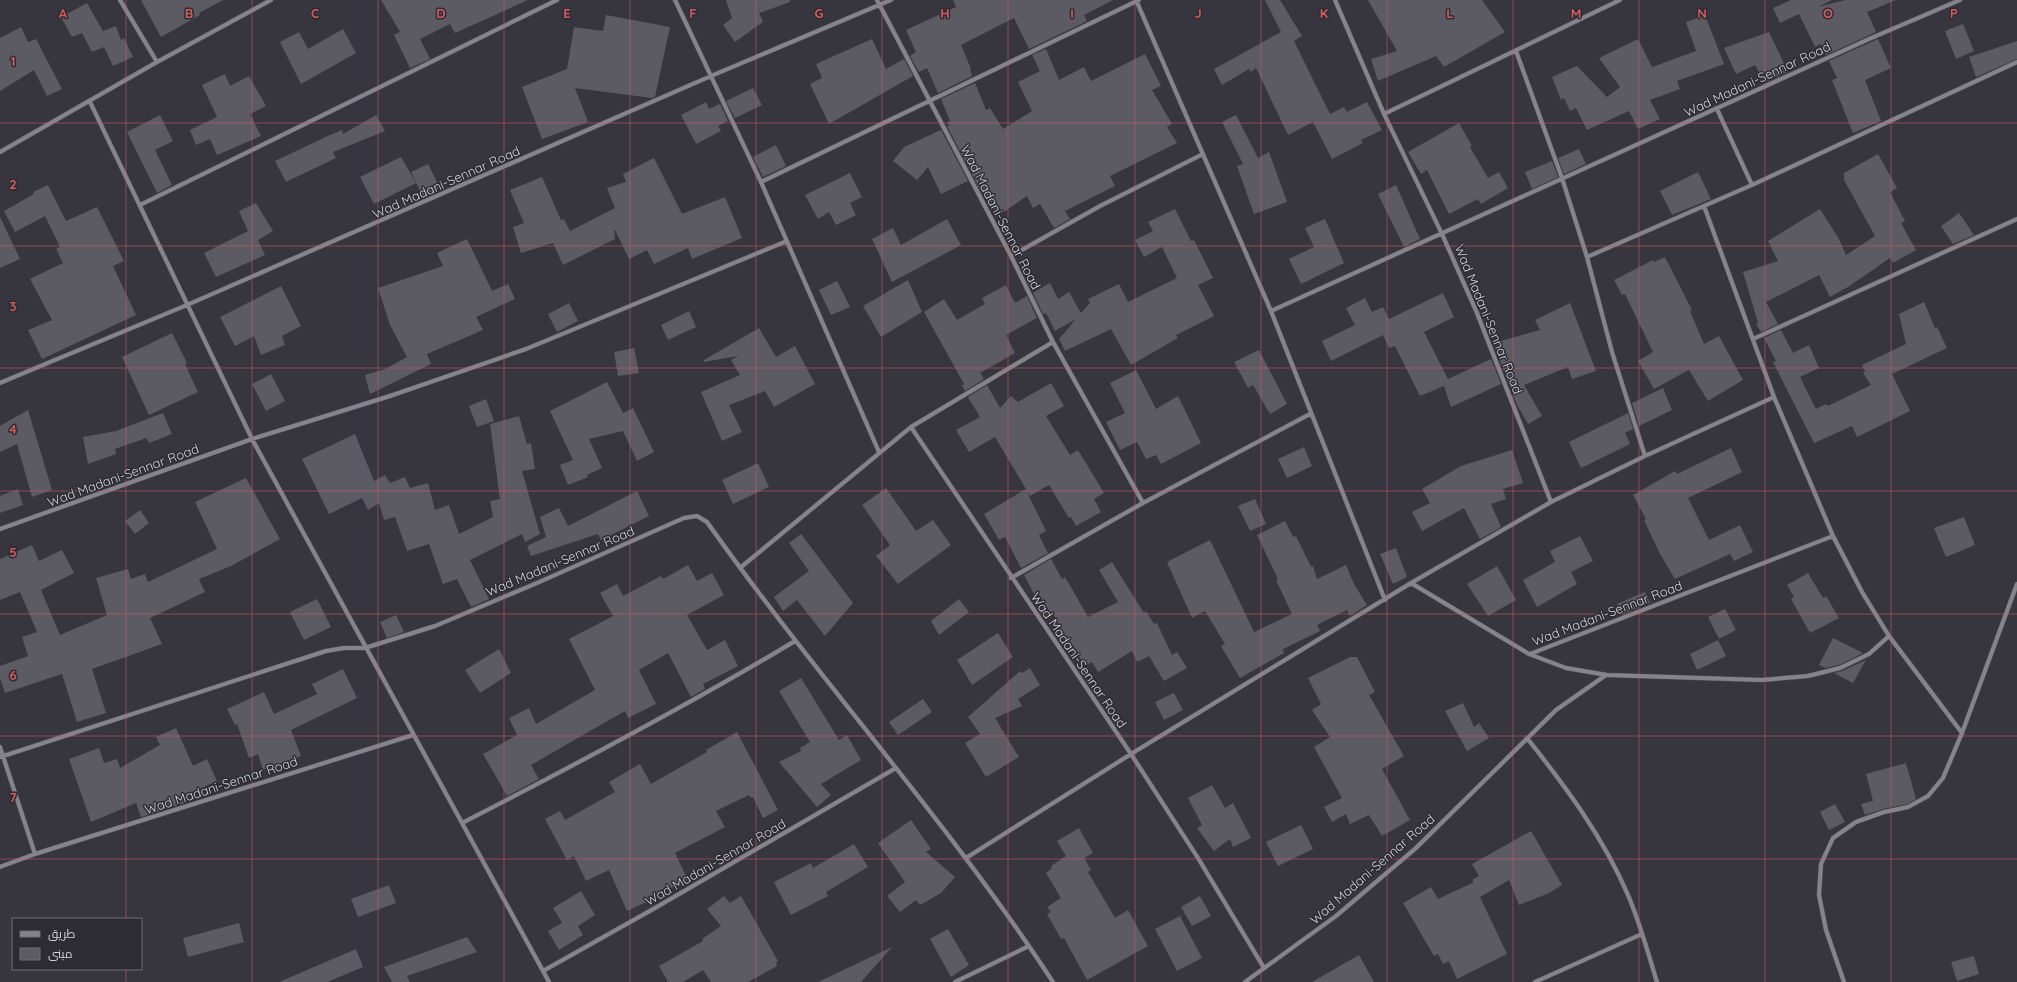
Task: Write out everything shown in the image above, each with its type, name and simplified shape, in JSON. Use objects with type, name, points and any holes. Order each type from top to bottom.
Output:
[{"type":"street","points":[[120,0],[157,62]]},
{"type":"street","points":[[0,152],[90,102],[157,62],[270,0]]},
{"type":"street","points":[[140,205],[557,0]]},
{"type":"street","points":[[675,0],[761,182],[879,452]]},
{"type":"street","name":"Wad Madani-Sennar Road","points":[[877,0],[1011,256],[1053,342],[1143,503]]},
{"type":"street","name":"Wad Madani-Sennar Road","points":[[0,383],[187,305],[711,76],[891,0]]},
{"type":"street","points":[[761,182],[1137,0],[1271,311],[1310,414],[1385,600]]},
{"type":"street","name":"Wad Madani-Sennar Road","points":[[1335,0],[1384,114],[1442,234],[1477,313],[1551,502]]},
{"type":"street","points":[[1384,114],[1620,0]]},
{"type":"street","name":"Wad Madani-Sennar Road","points":[[1271,311],[1869,39],[1960,0]]},
{"type":"street","points":[[1516,51],[1562,178],[1587,257],[1612,352],[1645,456]]},
{"type":"street","points":[[1587,257],[1752,186],[2017,62]]},
{"type":"street","points":[[90,102],[252,439],[549,982]]},
{"type":"street","points":[[1717,109],[1752,186]]},
{"type":"street","points":[[1011,256],[1100,206],[1203,154]]},
{"type":"street","points":[[1704,206],[1774,397],[1833,536],[1862,592],[1889,636],[1962,733]]},
{"type":"street","points":[[1753,338],[2017,219]]},
{"type":"street","name":"Wad Madani-Sennar Road","points":[[0,530],[252,439],[390,396],[526,349],[787,241]]},
{"type":"street","points":[[740,568],[911,427],[1053,342]]},
{"type":"street","points":[[966,858],[1130,754],[1411,584],[1551,502],[1645,456],[1774,397]]},
{"type":"street","points":[[1012,578],[1143,503],[1310,414]]},
{"type":"street","name":"Wad Madani-Sennar Road","points":[[911,427],[1198,858],[1264,968]]},
{"type":"street","name":"Wad Madani-Sennar Road","points":[[2,757],[326,651],[344,648],[365,648],[435,626],[684,518],[697,516],[707,522],[796,641],[966,858],[1053,982]]},
{"type":"street","name":"Wad Madani-Sennar Road","points":[[1529,654],[1833,536]]},
{"type":"street","points":[[1411,584],[1529,654]]},
{"type":"street","points":[[1844,982],[1826,930],[1821,902],[1821,864],[1833,838],[1856,822],[1884,812],[1908,806],[1928,796],[1943,778],[1962,733],[2017,584]]},
{"type":"street","name":"Wad Madani-Sennar Road","points":[[1529,654],[1566,668],[1607,675],[1762,680],[1808,676],[1840,668],[1869,654],[1889,636]]},
{"type":"street","points":[[462,823],[583,761],[715,689],[796,641]]},
{"type":"street","name":"Wad Madani-Sennar Road","points":[[1245,982],[1336,916],[1416,848],[1556,710],[1607,675]]},
{"type":"street","name":"Wad Madani-Sennar Road","points":[[0,867],[35,854],[413,735]]},
{"type":"street","points":[[1527,738],[1570,793],[1599,837],[1628,895],[1657,982]]},
{"type":"street","points":[[0,747],[2,757],[35,854]]},
{"type":"street","name":"Wad Madani-Sennar Road","points":[[543,971],[655,908],[896,768]]},
{"type":"street","points":[[1535,982],[1642,934]]},
{"type":"street","points":[[955,982],[1029,946]]},
{"type":"building","points":[[141,0],[223,0],[161,37]]},
{"type":"building","points":[[381,0],[528,0],[455,33],[450,24],[420,39],[430,59],[410,68],[394,35],[400,32]]},
{"type":"building","points":[[726,0],[790,0],[790,2],[759,13],[763,22],[735,42],[723,25],[732,18]]},
{"type":"building","points":[[953,0],[1113,0],[1084,15],[1087,21],[1029,49],[1014,18],[961,45],[971,69],[972,76],[938,93],[927,68],[919,72],[910,56],[916,52],[906,30],[956,7]]},
{"type":"building","points":[[1265,0],[1280,0],[1302,36],[1294,41],[1330,114],[1344,107],[1347,112],[1367,102],[1382,130],[1361,140],[1363,143],[1332,159],[1313,122],[1288,135],[1256,68],[1251,72],[1249,69],[1222,85],[1214,69],[1281,32]]},
{"type":"building","points":[[1368,0],[1482,0],[1505,32],[1444,67],[1436,56],[1378,81],[1371,59],[1397,51]]},
{"type":"building","points":[[1791,0],[1832,0],[1818,7],[1845,0],[1896,0],[1867,12],[1876,32],[1826,55],[1821,44],[1815,47],[1799,14],[1780,23],[1773,8]]},
{"type":"building","points":[[87,3],[103,31],[116,26],[121,40],[124,38],[133,57],[113,66],[104,47],[92,52],[82,33],[72,37],[61,17]]},
{"type":"building","points":[[606,15],[670,27],[655,97],[652,98],[575,88],[588,122],[542,139],[522,87],[567,69],[574,27],[603,31]]},
{"type":"building","points":[[1705,15],[1724,64],[1677,81],[1680,89],[1650,100],[1660,119],[1638,129],[1629,111],[1587,130],[1576,108],[1570,111],[1564,98],[1561,100],[1552,77],[1577,66],[1607,97],[1620,87],[1599,58],[1638,39],[1652,67],[1696,51],[1686,22]]},
{"type":"building","points":[[1963,24],[1974,51],[1956,59],[1945,31]]},
{"type":"building","points":[[21,27],[28,42],[36,39],[62,89],[47,96],[34,70],[0,91],[0,38]]},
{"type":"building","points":[[343,29],[356,53],[301,84],[280,42],[299,32],[308,49]]},
{"type":"building","points":[[1769,32],[1788,72],[1765,82],[1755,65],[1736,74],[1724,48]]},
{"type":"building","points":[[872,39],[886,69],[904,59],[913,76],[829,124],[810,84],[822,78],[816,64]]},
{"type":"building","points":[[1878,39],[1891,68],[1865,80],[1881,121],[1853,133],[1832,80],[1837,78],[1829,61]]},
{"type":"building","points":[[2017,41],[2017,59],[1976,77],[1969,57]]},
{"type":"building","points":[[1046,49],[1059,80],[1084,67],[1091,81],[1145,54],[1161,86],[1152,90],[1172,124],[1167,127],[1177,143],[1110,176],[1115,186],[1065,211],[1070,219],[1054,228],[1040,204],[1033,208],[1027,196],[998,216],[981,192],[947,126],[949,126],[947,122],[950,121],[941,99],[975,83],[986,110],[990,108],[1003,129],[1032,111],[1018,82],[1040,71],[1032,55]]},
{"type":"building","points":[[225,74],[230,86],[249,76],[266,106],[250,114],[261,136],[217,155],[210,139],[196,145],[190,130],[217,117],[202,85]]},
{"type":"building","points":[[753,88],[762,105],[735,118],[726,101]]},
{"type":"building","points":[[706,102],[709,109],[720,104],[728,121],[718,126],[721,131],[696,144],[681,115]]},
{"type":"building","points":[[160,115],[173,141],[155,150],[172,185],[157,193],[127,132]]},
{"type":"building","points":[[376,115],[385,131],[333,152],[336,158],[286,182],[275,161],[342,130],[343,134]]},
{"type":"building","points":[[1236,115],[1258,158],[1269,152],[1287,202],[1254,214],[1237,166],[1243,164],[1222,122]]},
{"type":"building","points":[[1459,123],[1472,146],[1470,147],[1488,178],[1499,172],[1508,188],[1481,204],[1478,199],[1449,214],[1427,170],[1421,174],[1408,152]]},
{"type":"building","points":[[941,130],[968,181],[941,194],[928,167],[917,180],[893,161],[904,147]]},
{"type":"building","points":[[776,145],[786,166],[763,177],[753,157]]},
{"type":"building","points":[[1579,149],[1586,164],[1564,174],[1558,158]]},
{"type":"building","points":[[1878,154],[1897,188],[1890,192],[1905,221],[1901,223],[1916,250],[1893,263],[1890,258],[1848,287],[1830,297],[1819,275],[1766,302],[1778,324],[1761,332],[1756,324],[1758,323],[1743,272],[1778,261],[1768,241],[1820,209],[1839,239],[1846,255],[1875,236],[1844,180],[1844,173]]},
{"type":"building","points":[[401,157],[416,183],[374,204],[360,177]]},
{"type":"building","points":[[654,158],[682,214],[725,197],[742,238],[692,259],[688,248],[654,264],[647,250],[629,259],[615,230],[615,239],[563,265],[553,243],[521,253],[513,227],[524,223],[510,190],[542,177],[561,220],[564,219],[570,231],[615,208],[607,188],[626,182],[623,174]]},
{"type":"building","points":[[1552,161],[1558,177],[1532,189],[1525,172]]},
{"type":"building","points":[[428,164],[440,188],[423,197],[411,172]]},
{"type":"building","points":[[1698,172],[1711,199],[1672,215],[1660,191]]},
{"type":"building","points":[[850,173],[862,197],[850,203],[856,215],[836,225],[829,212],[818,219],[805,195]]},
{"type":"building","points":[[48,185],[66,221],[97,207],[124,261],[113,266],[136,315],[42,359],[28,330],[52,320],[30,279],[63,263],[56,249],[60,247],[45,216],[15,232],[4,211],[34,194],[33,192]]},
{"type":"building","points":[[1396,185],[1420,239],[1404,247],[1378,194]]},
{"type":"building","points":[[256,203],[273,231],[258,240],[265,255],[216,277],[204,253],[248,231],[239,211]]},
{"type":"building","points":[[1175,209],[1191,241],[1194,240],[1213,278],[1198,285],[1214,316],[1176,335],[1178,338],[1131,365],[1111,329],[1065,351],[1059,339],[1076,319],[1055,331],[1046,313],[1043,314],[1033,293],[1050,283],[1058,299],[1069,292],[1081,313],[1090,303],[1088,299],[1119,284],[1128,302],[1177,278],[1162,247],[1144,257],[1135,240],[1153,231],[1148,222]]},
{"type":"building","points":[[1959,213],[1974,235],[1953,244],[1941,226]]},
{"type":"building","points":[[0,217],[20,259],[0,268]]},
{"type":"building","points":[[947,219],[961,245],[892,282],[872,239],[893,228],[901,245]]},
{"type":"building","points":[[1325,219],[1344,263],[1301,284],[1289,259],[1314,247],[1305,228]]},
{"type":"building","points":[[467,239],[492,291],[508,284],[515,299],[476,317],[483,330],[427,354],[431,364],[370,394],[365,375],[385,369],[407,357],[390,325],[378,288],[443,266],[437,253]]},
{"type":"building","points":[[1665,257],[1692,310],[1690,311],[1704,344],[1719,336],[1743,380],[1708,401],[1689,370],[1654,389],[1638,361],[1653,352],[1625,294],[1622,295],[1614,280],[1653,260],[1654,262]]},
{"type":"building","points":[[908,280],[922,312],[881,337],[863,306]]},
{"type":"building","points":[[837,281],[850,307],[831,315],[819,290]]},
{"type":"building","points":[[1006,285],[1015,303],[1027,296],[1037,318],[1006,335],[1015,353],[980,373],[984,379],[965,391],[962,385],[964,384],[924,312],[944,299],[957,320],[985,304],[982,298]]},
{"type":"building","points":[[281,286],[301,326],[282,336],[285,345],[261,355],[254,336],[235,346],[220,317]]},
{"type":"building","points":[[1443,293],[1454,317],[1424,332],[1448,379],[1491,359],[1501,384],[1451,407],[1444,386],[1420,396],[1395,346],[1389,348],[1383,335],[1331,361],[1322,341],[1355,325],[1346,308],[1365,298],[1372,312],[1383,307],[1389,319]]},
{"type":"building","points":[[1924,302],[1935,328],[1937,327],[1947,348],[1892,374],[1910,411],[1857,437],[1852,426],[1814,443],[1773,362],[1776,361],[1764,338],[1781,330],[1793,353],[1809,345],[1819,368],[1800,377],[1816,409],[1826,404],[1828,406],[1871,385],[1863,373],[1865,371],[1862,365],[1906,344],[1899,314]]},
{"type":"building","points":[[569,303],[578,321],[557,332],[548,314]]},
{"type":"building","points":[[1570,303],[1596,371],[1572,379],[1568,367],[1524,385],[1542,416],[1528,424],[1517,405],[1498,356],[1501,355],[1497,342],[1540,330],[1535,320]]},
{"type":"building","points":[[689,311],[696,327],[668,340],[661,325]]},
{"type":"building","points":[[759,328],[776,357],[795,346],[815,384],[774,407],[765,391],[729,405],[742,432],[722,441],[701,392],[740,375],[731,360],[738,356],[704,362],[704,360]]},
{"type":"building","points":[[172,333],[187,363],[185,364],[198,392],[149,415],[122,357]]},
{"type":"building","points":[[634,348],[639,373],[618,376],[614,352]]},
{"type":"building","points":[[1259,350],[1287,404],[1270,414],[1253,385],[1248,388],[1234,362]]},
{"type":"building","points":[[1136,370],[1156,409],[1178,396],[1201,443],[1161,464],[1156,455],[1146,459],[1137,442],[1120,450],[1106,422],[1125,413],[1110,383]]},
{"type":"building","points":[[271,374],[285,401],[266,411],[252,384]]},
{"type":"building","points":[[607,382],[623,413],[633,408],[654,452],[637,461],[623,431],[589,439],[602,468],[587,475],[588,477],[568,485],[560,465],[573,460],[550,411]]},
{"type":"building","points":[[1051,383],[1064,406],[1046,416],[1070,455],[1078,450],[1104,493],[1094,499],[1101,512],[1076,526],[1071,517],[1069,518],[1049,485],[1030,496],[1027,492],[1046,531],[1039,535],[1048,553],[1021,568],[1005,537],[999,540],[984,514],[1026,489],[995,437],[969,452],[956,430],[980,417],[968,397],[987,385],[1000,408],[1011,396],[1018,402]]},
{"type":"building","points":[[1663,388],[1672,410],[1639,426],[1632,403]]},
{"type":"building","points":[[486,399],[494,421],[477,427],[469,406]]},
{"type":"building","points":[[28,410],[52,490],[32,497],[17,444],[0,452],[0,426]]},
{"type":"building","points":[[163,413],[172,434],[149,443],[146,438],[115,449],[116,454],[88,464],[83,437],[116,431]]},
{"type":"building","points":[[1628,413],[1633,429],[1625,433],[1630,444],[1581,468],[1569,442]]},
{"type":"building","points":[[519,416],[527,444],[531,443],[535,469],[522,471],[540,534],[525,542],[522,534],[470,560],[489,599],[471,607],[457,579],[443,584],[429,544],[407,551],[395,517],[384,520],[379,503],[368,510],[362,498],[329,514],[302,459],[355,434],[374,481],[385,475],[390,483],[405,477],[410,488],[428,483],[435,510],[449,505],[459,534],[493,517],[490,501],[500,499],[490,424]]},
{"type":"building","points":[[1304,447],[1312,466],[1287,478],[1278,459]]},
{"type":"building","points":[[1731,448],[1742,472],[1688,498],[1709,540],[1740,525],[1753,552],[1734,561],[1730,554],[1675,579],[1659,552],[1644,520],[1646,519],[1633,495],[1675,471],[1677,474]]},
{"type":"building","points":[[1512,450],[1523,483],[1503,489],[1506,499],[1491,504],[1501,527],[1480,539],[1464,508],[1422,531],[1412,512],[1430,503],[1422,489],[1461,466]]},
{"type":"building","points":[[758,463],[769,487],[733,504],[722,480]]},
{"type":"building","points":[[246,478],[280,539],[231,566],[199,579],[205,592],[150,618],[162,644],[92,669],[106,713],[77,722],[62,674],[5,693],[0,678],[0,666],[28,656],[22,637],[37,632],[20,592],[0,600],[0,559],[32,545],[39,561],[62,550],[74,573],[41,590],[60,635],[107,615],[96,578],[128,569],[131,579],[145,574],[148,582],[217,549],[195,502]]},
{"type":"building","points":[[886,488],[916,531],[933,520],[951,545],[898,584],[876,556],[890,545],[862,505]]},
{"type":"building","points":[[18,489],[23,505],[0,513],[0,496]]},
{"type":"building","points":[[637,491],[649,516],[601,540],[598,534],[531,556],[527,546],[546,537],[540,517],[559,508],[568,526]]},
{"type":"building","points":[[1255,499],[1266,524],[1250,531],[1238,506]]},
{"type":"building","points":[[140,510],[149,523],[135,534],[125,521]]},
{"type":"building","points":[[1964,517],[1975,545],[1946,557],[1934,528]]},
{"type":"building","points":[[1285,521],[1293,537],[1296,536],[1311,567],[1313,566],[1317,579],[1346,565],[1354,584],[1367,605],[1350,616],[1347,610],[1317,625],[1320,631],[1283,649],[1284,653],[1240,678],[1221,646],[1225,644],[1205,611],[1192,618],[1167,562],[1210,540],[1254,632],[1292,614],[1276,580],[1278,579],[1257,535]]},
{"type":"building","points":[[801,534],[853,603],[825,636],[797,600],[783,611],[774,597],[809,571],[789,543]]},
{"type":"building","points":[[1580,536],[1593,561],[1571,572],[1577,584],[1537,607],[1523,580],[1555,562],[1550,551]]},
{"type":"building","points":[[1396,548],[1407,577],[1393,584],[1380,554]]},
{"type":"building","points":[[1051,559],[1062,579],[1065,577],[1088,617],[1118,602],[1099,570],[1112,562],[1144,613],[1146,611],[1154,624],[1157,623],[1172,655],[1177,652],[1187,668],[1164,681],[1149,656],[1137,662],[1132,651],[1098,672],[1092,662],[1085,666],[1073,647],[1070,649],[1054,615],[1052,616],[1038,593],[1035,596],[1024,575]]},
{"type":"building","points":[[688,565],[697,581],[712,573],[724,595],[687,615],[707,650],[725,640],[738,666],[703,684],[705,689],[691,697],[668,653],[639,670],[656,704],[628,718],[625,711],[531,765],[539,779],[507,796],[483,754],[517,735],[509,718],[529,708],[536,724],[595,690],[569,639],[613,616],[600,593],[617,584],[623,596],[661,576],[663,579]]},
{"type":"building","points":[[1497,566],[1516,600],[1488,616],[1467,584]]},
{"type":"building","points":[[1808,573],[1823,598],[1826,596],[1839,618],[1810,633],[1791,599],[1794,597],[1787,585]]},
{"type":"building","points":[[1645,592],[1650,603],[1622,615],[1617,604]]},
{"type":"building","points":[[317,599],[331,627],[304,640],[290,612]]},
{"type":"building","points":[[959,599],[969,612],[939,635],[931,621]]},
{"type":"building","points":[[1725,609],[1736,630],[1719,639],[1708,617]]},
{"type":"building","points":[[396,615],[404,632],[387,638],[380,622]]},
{"type":"building","points":[[998,633],[1013,657],[972,685],[957,660]]},
{"type":"building","points":[[1833,638],[1863,653],[1839,665],[1825,668],[1819,665]]},
{"type":"building","points":[[1718,640],[1726,656],[1697,670],[1690,654]]},
{"type":"building","points":[[499,649],[511,673],[480,693],[465,670]]},
{"type":"building","points":[[1350,657],[1357,657],[1375,692],[1369,695],[1404,756],[1382,769],[1410,820],[1382,836],[1369,815],[1350,824],[1346,814],[1332,822],[1324,807],[1342,798],[1314,747],[1330,737],[1312,710],[1321,704],[1308,678]]},
{"type":"building","points":[[1866,660],[1853,683],[1834,673],[1842,671]]},
{"type":"building","points":[[1030,668],[1040,685],[1018,699],[1022,706],[995,718],[1019,757],[986,777],[965,743],[980,734],[968,717],[1020,671],[1022,673]]},
{"type":"building","points":[[343,669],[357,698],[291,730],[301,756],[263,770],[258,754],[249,758],[237,724],[235,725],[227,709],[264,692],[274,714],[317,694],[312,684]]},
{"type":"building","points":[[801,678],[839,740],[847,735],[861,760],[821,784],[831,795],[817,807],[779,762],[801,751],[800,748],[810,742],[779,691]]},
{"type":"building","points":[[1174,693],[1183,710],[1164,720],[1155,702]]},
{"type":"building","points":[[923,699],[932,712],[898,735],[889,722]]},
{"type":"building","points":[[1463,703],[1474,727],[1479,723],[1489,738],[1467,751],[1445,711]]},
{"type":"building","points":[[176,728],[193,766],[207,759],[217,781],[182,797],[185,803],[141,817],[136,803],[91,822],[69,759],[99,748],[104,763],[117,759],[120,768],[160,745],[156,737]]},
{"type":"building","points":[[737,732],[778,810],[763,818],[753,797],[751,798],[749,795],[716,811],[725,827],[675,853],[688,880],[627,911],[609,870],[586,881],[574,856],[567,860],[545,819],[560,811],[565,820],[615,792],[609,782],[640,764],[651,784],[707,752],[706,750]]},
{"type":"building","points":[[1906,763],[1916,799],[1907,804],[1883,809],[1865,815],[1861,804],[1873,801],[1866,774]]},
{"type":"building","points":[[1212,785],[1225,808],[1233,803],[1251,838],[1233,847],[1230,839],[1214,851],[1197,828],[1202,825],[1188,798]]},
{"type":"building","points":[[1835,804],[1845,822],[1829,830],[1820,812]]},
{"type":"building","points":[[911,820],[931,849],[926,852],[955,877],[941,893],[920,905],[916,900],[900,912],[887,896],[905,882],[878,843]]},
{"type":"building","points":[[1301,825],[1313,849],[1278,866],[1266,842]]},
{"type":"building","points":[[1079,828],[1093,853],[1084,858],[1091,870],[1088,872],[1115,918],[1128,910],[1148,946],[1087,980],[1064,938],[1061,939],[1047,914],[1051,912],[1047,907],[1061,898],[1046,873],[1052,868],[1051,866],[1066,856],[1057,841]]},
{"type":"building","points":[[1531,831],[1562,885],[1549,893],[1519,905],[1509,880],[1480,897],[1507,954],[1457,979],[1449,961],[1443,964],[1438,954],[1434,956],[1403,903],[1431,887],[1438,899],[1474,882],[1472,880],[1479,876],[1472,864]]},
{"type":"building","points":[[854,844],[868,867],[826,892],[828,896],[791,915],[774,882],[811,863],[813,868]]},
{"type":"building","points":[[389,885],[396,903],[358,917],[351,899]]},
{"type":"building","points":[[581,891],[595,915],[578,926],[583,935],[559,950],[548,931],[562,923],[553,908]]},
{"type":"building","points":[[724,896],[730,903],[741,896],[778,961],[776,963],[777,966],[748,982],[711,982],[703,970],[683,982],[668,982],[659,966],[703,941],[702,939],[721,926],[707,909]]},
{"type":"building","points":[[1200,896],[1211,916],[1192,926],[1181,907]]},
{"type":"building","points":[[1180,916],[1202,958],[1177,971],[1155,929]]},
{"type":"building","points":[[239,923],[244,942],[188,957],[183,938]]},
{"type":"building","points":[[948,929],[969,965],[951,977],[930,939]]},
{"type":"building","points":[[467,937],[477,952],[407,976],[410,982],[392,982],[384,967]]},
{"type":"building","points":[[892,947],[861,982],[818,982]]},
{"type":"building","points":[[356,949],[363,967],[327,982],[279,982]]},
{"type":"building","points":[[1359,955],[1374,982],[1312,982]]},
{"type":"building","points":[[1974,956],[1979,974],[1957,981],[1951,962]]}]
